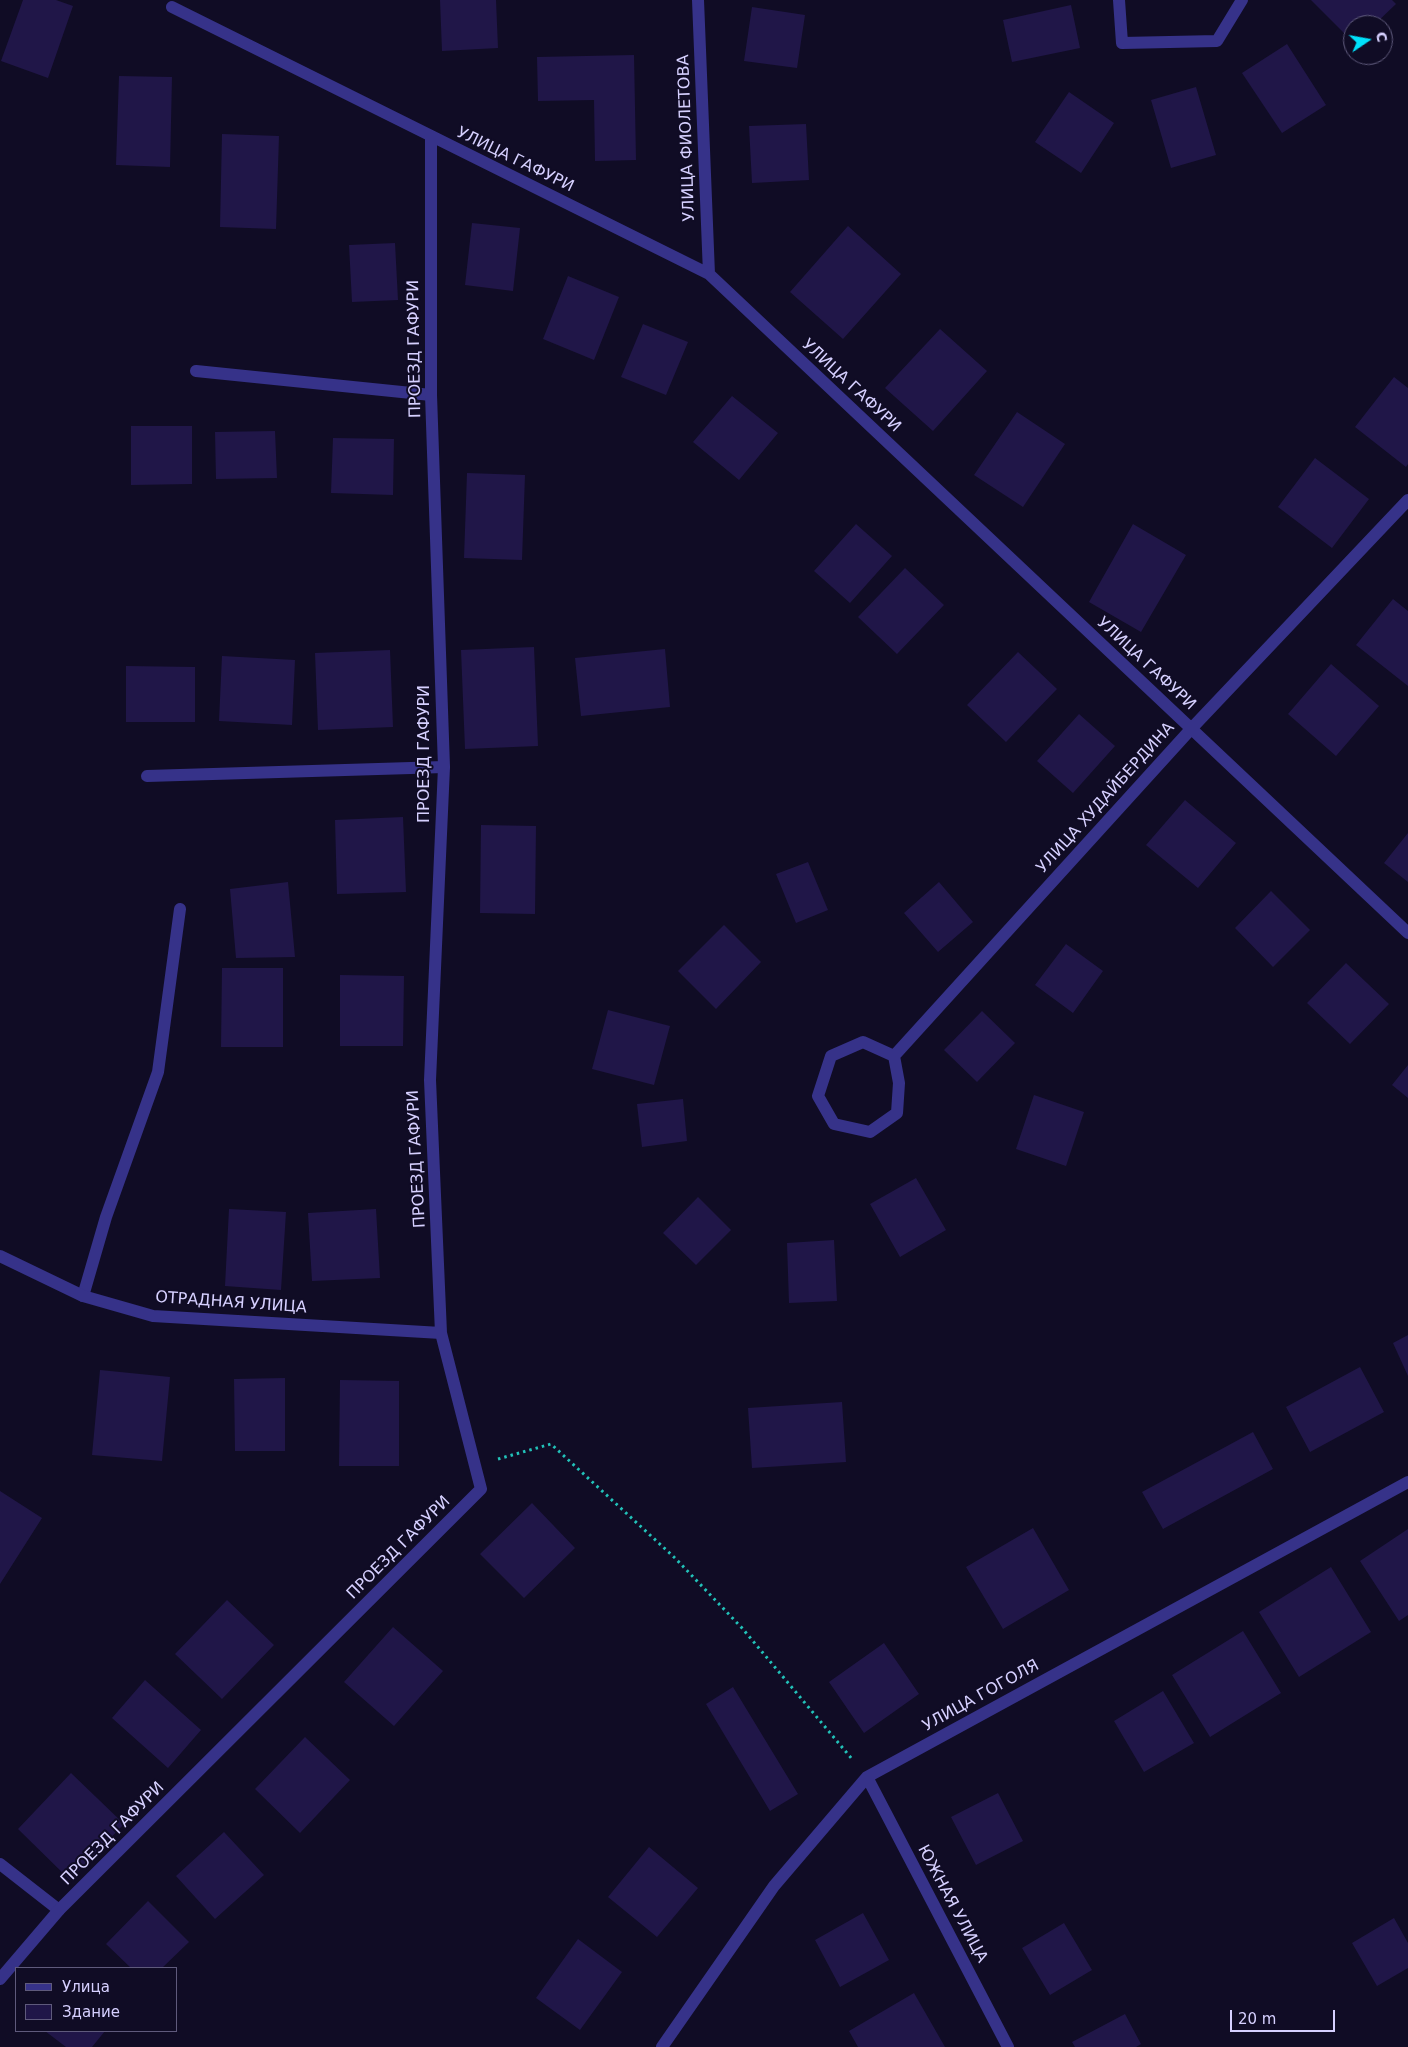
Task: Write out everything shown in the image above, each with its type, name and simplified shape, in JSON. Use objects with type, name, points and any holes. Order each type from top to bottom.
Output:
[{"type":"street","name":"УЛИЦА ФИОЛЕТОВА","points":[[698,0],[709,274]]},
{"type":"street","points":[[1119,0],[1122,42],[1217,41],[1242,0]]},
{"type":"street","name":"УЛИЦА ГАФУРИ","points":[[170,2],[430,136],[709,274],[1408,933]]},
{"type":"street","name":"ПРОЕЗД ГАФУРИ","points":[[0,1979],[59,1910],[481,1489],[441,1333],[430,1080],[444,767],[431,395],[430,136]]},
{"type":"street","points":[[196,371],[431,395]]},
{"type":"street","name":"УЛИЦА ХУДАЙБЕРДИНА","points":[[894,1056],[1191,729],[1408,500]]},
{"type":"street","points":[[147,776],[444,767]]},
{"type":"street","points":[[83,1296],[106,1217],[158,1072],[180,909]]},
{"type":"street","points":[[864,1042],[894,1056],[898,1083],[897,1113],[870,1132],[834,1124],[818,1096],[831,1056],[864,1042]]},
{"type":"street","name":"ОТРАДНАЯ УЛИЦА","points":[[0,1256],[83,1296],[153,1316],[441,1333]]},
{"type":"street","name":"УЛИЦА ГОГОЛЯ","points":[[662,2047],[774,1886],[867,1777],[1408,1482]]},
{"type":"street","name":"ЮЖНАЯ УЛИЦА","points":[[867,1777],[1008,2047]]},
{"type":"street","points":[[0,1864],[59,1910]]},
{"type":"path","points":[[475,1466],[551,1444],[675,1558],[742,1628],[867,1777]]},
{"type":"building","points":[[23,0],[56,0],[73,6],[48,78],[1,61]]},
{"type":"building","points":[[440,0],[496,0],[498,48],[442,51]]},
{"type":"building","points":[[1311,0],[1392,0],[1396,4],[1384,15],[1343,15],[1343,32]]},
{"type":"building","points":[[1071,5],[1080,48],[1012,62],[1003,20]]},
{"type":"building","points":[[752,7],[805,15],[797,68],[744,61]]},
{"type":"building","points":[[1287,44],[1326,105],[1282,133],[1242,73]]},
{"type":"building","points":[[634,55],[636,160],[595,161],[594,100],[538,101],[537,57]]},
{"type":"building","points":[[119,76],[172,77],[170,167],[116,165]]},
{"type":"building","points":[[1196,87],[1216,155],[1171,168],[1151,100]]},
{"type":"building","points":[[1069,92],[1114,123],[1081,173],[1035,142]]},
{"type":"building","points":[[806,124],[809,180],[752,183],[749,126]]},
{"type":"building","points":[[222,134],[279,136],[276,229],[220,227]]},
{"type":"building","points":[[472,223],[520,228],[513,291],[465,285]]},
{"type":"building","points":[[848,226],[901,274],[843,339],[790,292]]},
{"type":"building","points":[[395,243],[398,300],[352,302],[349,245]]},
{"type":"building","points":[[568,276],[619,297],[594,360],[543,339]]},
{"type":"building","points":[[643,324],[688,342],[666,395],[621,377]]},
{"type":"building","points":[[940,329],[987,371],[933,431],[885,388]]},
{"type":"building","points":[[1394,377],[1408,388],[1408,464],[1406,467],[1355,427]]},
{"type":"building","points":[[732,396],[778,433],[739,480],[693,442]]},
{"type":"building","points":[[1017,412],[1065,444],[1023,507],[974,475]]},
{"type":"building","points":[[131,426],[192,426],[192,484],[131,485]]},
{"type":"building","points":[[275,431],[277,478],[216,479],[215,432]]},
{"type":"building","points":[[333,438],[394,439],[393,495],[331,493]]},
{"type":"building","points":[[1315,458],[1369,499],[1332,548],[1278,507]]},
{"type":"building","points":[[467,473],[525,475],[522,560],[464,558]]},
{"type":"building","points":[[856,524],[892,556],[850,603],[814,571]]},
{"type":"building","points":[[1133,524],[1186,555],[1141,632],[1089,602]]},
{"type":"building","points":[[905,568],[944,605],[897,654],[858,617]]},
{"type":"building","points":[[1393,599],[1408,611],[1408,686],[1356,645]]},
{"type":"building","points":[[534,647],[538,746],[465,749],[461,650]]},
{"type":"building","points":[[665,649],[670,707],[581,716],[575,658]]},
{"type":"building","points":[[390,650],[393,727],[318,730],[315,653]]},
{"type":"building","points":[[1018,652],[1057,689],[1006,742],[967,705]]},
{"type":"building","points":[[222,656],[295,660],[292,725],[219,721]]},
{"type":"building","points":[[1331,664],[1379,706],[1336,756],[1288,714]]},
{"type":"building","points":[[126,666],[195,667],[195,722],[126,722]]},
{"type":"building","points":[[1079,714],[1115,746],[1073,793],[1037,761]]},
{"type":"building","points":[[1185,800],[1236,843],[1198,888],[1146,845]]},
{"type":"building","points":[[403,817],[406,892],[337,894],[335,820]]},
{"type":"building","points":[[481,825],[536,826],[535,914],[480,913]]},
{"type":"building","points":[[1408,833],[1408,882],[1384,863]]},
{"type":"building","points":[[808,862],[828,910],[796,923],[776,874]]},
{"type":"building","points":[[288,882],[295,957],[236,958],[230,889]]},
{"type":"building","points":[[939,882],[973,922],[938,952],[904,913]]},
{"type":"building","points":[[1271,891],[1310,930],[1273,967],[1235,928]]},
{"type":"building","points":[[724,925],[761,962],[716,1009],[678,971]]},
{"type":"building","points":[[1066,944],[1103,971],[1073,1013],[1035,985]]},
{"type":"building","points":[[1346,963],[1389,1004],[1350,1044],[1307,1003]]},
{"type":"building","points":[[222,968],[283,968],[283,1047],[221,1047]]},
{"type":"building","points":[[340,975],[404,976],[403,1046],[340,1046]]},
{"type":"building","points":[[608,1010],[670,1026],[654,1085],[592,1069]]},
{"type":"building","points":[[982,1011],[1015,1043],[977,1082],[944,1050]]},
{"type":"building","points":[[1408,1065],[1408,1098],[1392,1085]]},
{"type":"building","points":[[1034,1095],[1084,1112],[1066,1166],[1016,1149]]},
{"type":"building","points":[[683,1099],[687,1141],[642,1147],[637,1104]]},
{"type":"building","points":[[916,1178],[946,1230],[900,1257],[870,1204]]},
{"type":"building","points":[[698,1197],[731,1230],[696,1265],[663,1233]]},
{"type":"building","points":[[229,1209],[286,1212],[281,1290],[225,1286]]},
{"type":"building","points":[[376,1209],[380,1278],[312,1281],[308,1213]]},
{"type":"building","points":[[834,1240],[837,1301],[789,1303],[787,1243]]},
{"type":"building","points":[[1408,1335],[1408,1376],[1393,1343]]},
{"type":"building","points":[[1360,1367],[1384,1412],[1310,1452],[1286,1407]]},
{"type":"building","points":[[100,1370],[170,1377],[162,1461],[92,1455]]},
{"type":"building","points":[[285,1378],[285,1451],[235,1451],[234,1379]]},
{"type":"building","points":[[340,1380],[399,1381],[399,1466],[339,1466]]},
{"type":"building","points":[[842,1402],[846,1462],[752,1468],[748,1408]]},
{"type":"building","points":[[1253,1432],[1273,1469],[1163,1529],[1142,1492]]},
{"type":"building","points":[[0,1491],[42,1518],[0,1584]]},
{"type":"building","points":[[532,1503],[575,1548],[524,1598],[480,1554]]},
{"type":"building","points":[[1033,1528],[1069,1590],[1003,1629],[966,1567]]},
{"type":"building","points":[[1408,1529],[1408,1615],[1399,1621],[1360,1561]]},
{"type":"building","points":[[1331,1567],[1371,1632],[1299,1677],[1259,1612]]},
{"type":"building","points":[[227,1600],[274,1645],[222,1699],[175,1654]]},
{"type":"building","points":[[393,1627],[443,1671],[394,1726],[344,1682]]},
{"type":"building","points":[[1243,1631],[1281,1693],[1210,1737],[1172,1675]]},
{"type":"building","points":[[884,1643],[919,1694],[864,1733],[829,1682]]},
{"type":"building","points":[[145,1680],[201,1730],[168,1768],[112,1718]]},
{"type":"building","points":[[733,1687],[798,1794],[770,1811],[706,1704]]},
{"type":"building","points":[[1163,1691],[1194,1743],[1144,1772],[1114,1721]]},
{"type":"building","points":[[305,1737],[350,1780],[300,1833],[255,1789]]},
{"type":"building","points":[[71,1773],[124,1824],[70,1880],[18,1829]]},
{"type":"building","points":[[998,1793],[1023,1841],[976,1865],[951,1817]]},
{"type":"building","points":[[224,1832],[264,1875],[215,1919],[176,1876]]},
{"type":"building","points":[[649,1847],[698,1888],[657,1937],[608,1897]]},
{"type":"building","points":[[148,1901],[189,1942],[163,1967],[130,1967],[106,1944]]},
{"type":"building","points":[[863,1913],[889,1960],[840,1987],[815,1940]]},
{"type":"building","points":[[1394,1918],[1408,1943],[1408,1968],[1377,1986],[1352,1943]]},
{"type":"building","points":[[1064,1923],[1092,1970],[1050,1995],[1022,1948]]},
{"type":"building","points":[[578,1939],[622,1972],[580,2030],[536,1998]]},
{"type":"building","points":[[914,1993],[945,2047],[858,2047],[849,2031]]},
{"type":"building","points":[[1125,2014],[1141,2044],[1136,2047],[1075,2047],[1072,2042]]},
{"type":"building","points":[[46,2032],[104,2032],[92,2047],[66,2047]]}]
